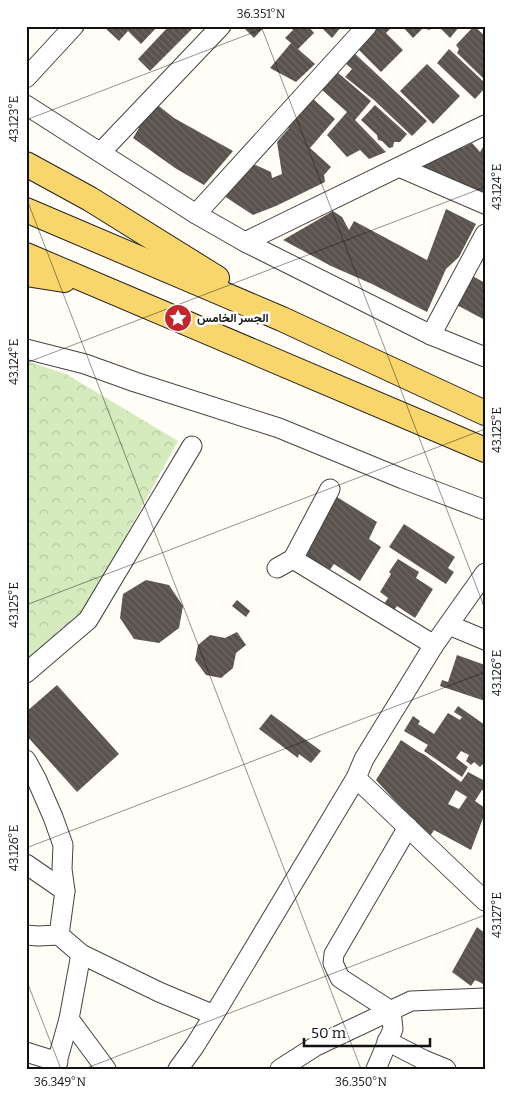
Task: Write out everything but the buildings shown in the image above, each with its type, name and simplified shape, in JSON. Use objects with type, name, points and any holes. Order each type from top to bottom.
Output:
[{"type":"main road","points":[[26,164],[90,200],[282,319]]},
{"type":"main road","points":[[26,210],[282,319],[485,412]]},
{"type":"main road","points":[[26,254],[485,450]]},
{"type":"main road","points":[[26,274],[97,284]]},
{"type":"street","points":[[26,78],[74,26]]},
{"type":"street","points":[[101,152],[220,26]]},
{"type":"street","points":[[196,214],[368,26]]},
{"type":"street","points":[[26,105],[196,214],[245,242],[431,335],[485,357]]},
{"type":"street","points":[[245,242],[485,125]]},
{"type":"street","points":[[399,167],[485,204]]},
{"type":"street","points":[[431,335],[485,234]]},
{"type":"street","points":[[26,348],[85,364],[279,428],[485,510]]},
{"type":"street","points":[[26,673],[88,620],[192,446]]},
{"type":"street","points":[[277,568],[293,559],[330,489]]},
{"type":"street","points":[[293,559],[434,645]]},
{"type":"street","points":[[178,1069],[214,1016],[356,778],[364,758],[434,645],[485,573]]},
{"type":"street","points":[[449,625],[485,640]]},
{"type":"street","points":[[26,760],[53,816],[63,846],[62,869],[64,891],[59,935]]},
{"type":"street","points":[[356,778],[485,901]]},
{"type":"street","points":[[391,1011],[340,978],[333,963],[334,954],[408,827]]},
{"type":"street","points":[[26,864],[64,891]]},
{"type":"street","points":[[26,935],[59,935],[82,954],[159,992],[214,1016]]},
{"type":"street","points":[[26,1052],[56,1065],[69,1019],[82,954]]},
{"type":"street","points":[[280,1069],[316,1046],[411,1001],[485,998]]},
{"type":"street","points":[[376,1069],[393,1028],[391,1011]]},
{"type":"street","points":[[69,1019],[106,1069]]},
{"type":"street","points":[[387,1041],[446,1069]]},
{"type":"green space","points":[[26,361],[66,374],[178,441],[85,611],[26,659]]},
{"type":"place","name":"الجسر الخامس","points":[[178,318]]}]
